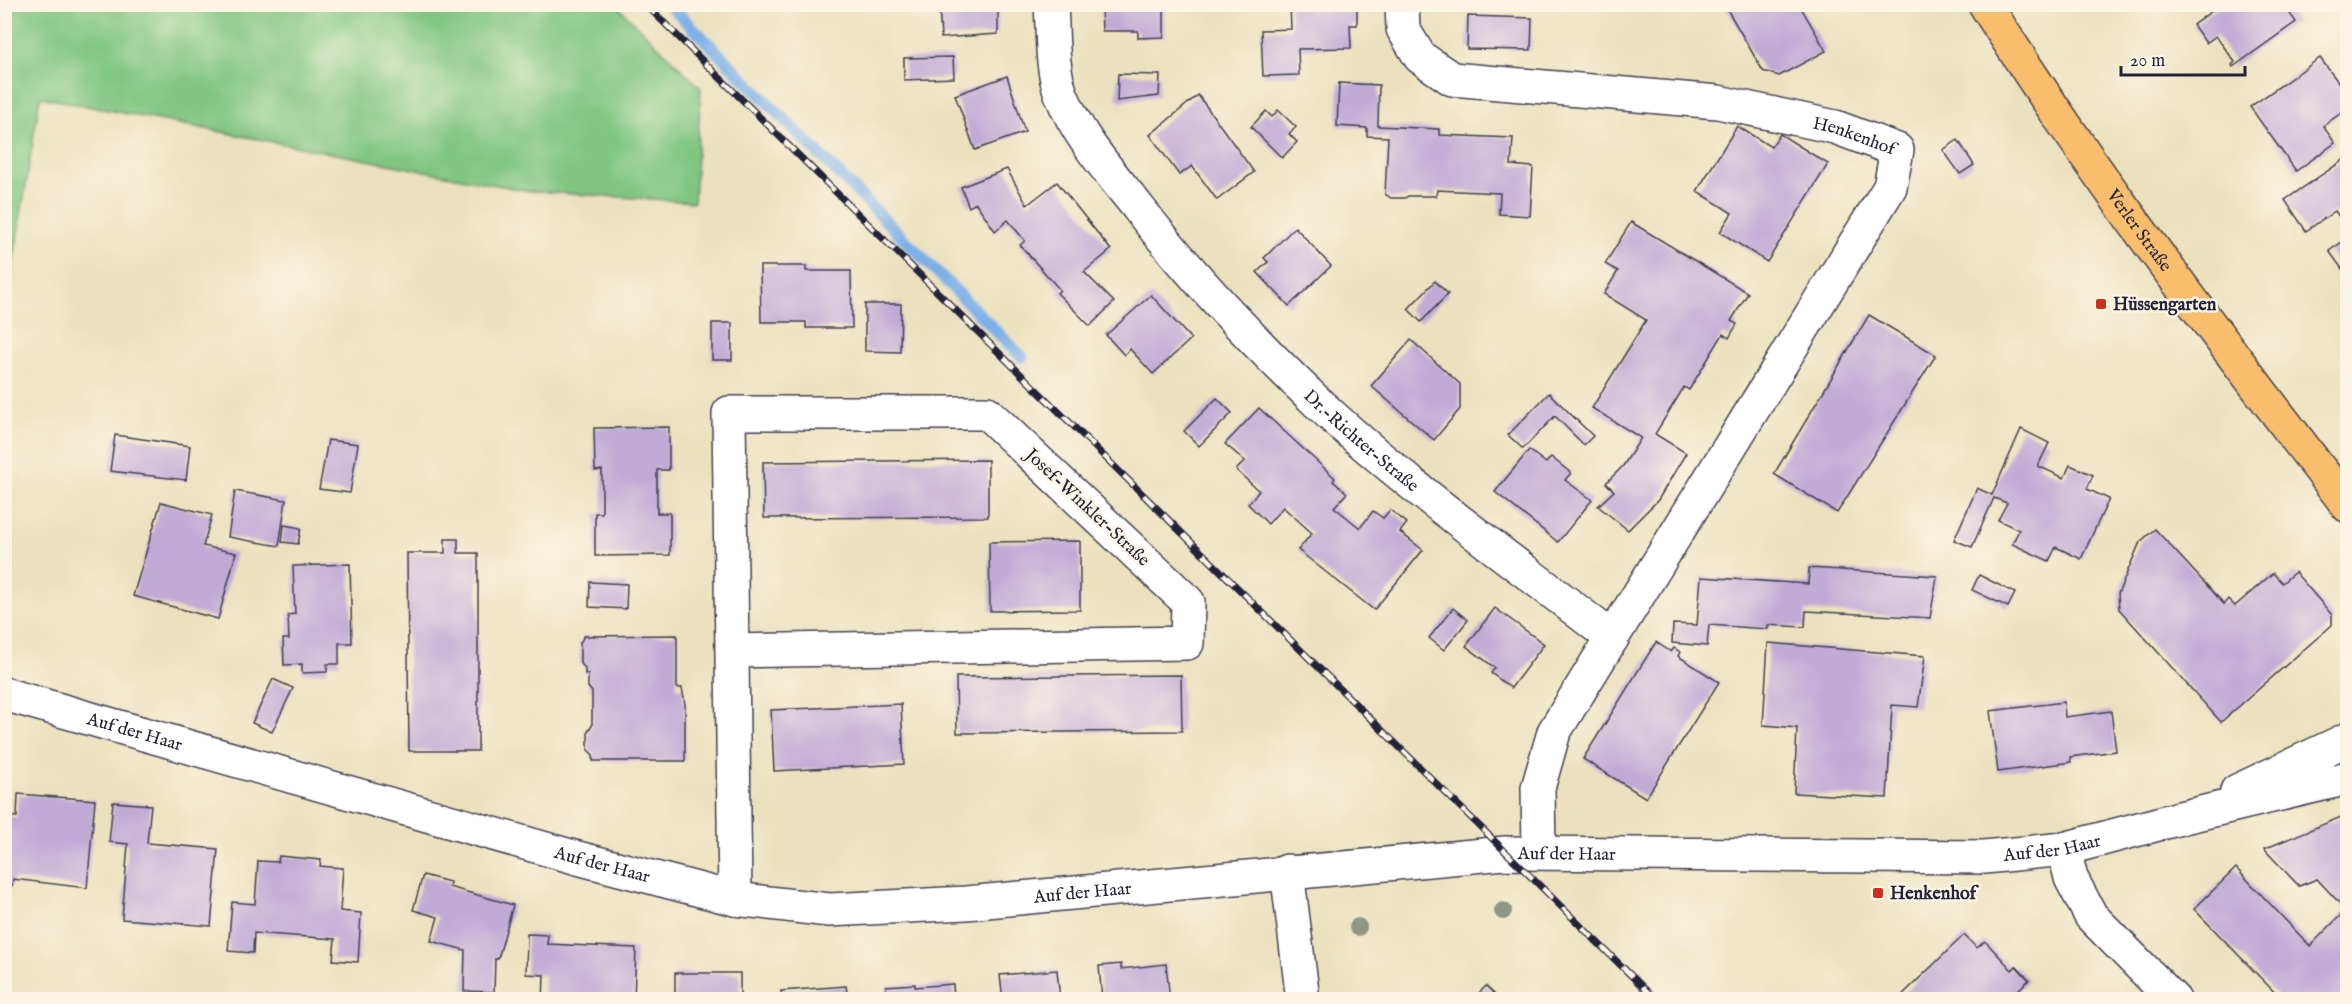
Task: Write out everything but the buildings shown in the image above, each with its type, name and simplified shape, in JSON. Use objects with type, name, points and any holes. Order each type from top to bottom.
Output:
[{"type":"main road","name":"Verler Straße","points":[[1985,4],[2023,64],[2193,303],[2348,506]]},
{"type":"street","name":"Dr.-Richter-Straße","points":[[1052,4],[1054,51],[1060,92],[1080,134],[1155,229],[1221,306],[1319,404],[1419,488],[1612,638]]},
{"type":"street","name":"Henkenhof","points":[[1402,4],[1402,29],[1420,57],[1452,79],[1718,102],[1835,127],[1897,150],[1890,187],[1612,638]]},
{"type":"street","name":"Josef-Winkler-Straße","points":[[732,651],[1187,643],[1188,602],[987,413],[729,413],[735,899]]},
{"type":"street","points":[[1539,852],[1538,788],[1554,732],[1612,638]]},
{"type":"street","name":"Auf der Haar","points":[[4,694],[574,857],[735,899],[829,910],[966,903],[1287,871],[1539,852],[1984,857],[2064,849],[2184,817],[2348,778]]},
{"type":"street","name":"Auf der Haar","points":[[2184,817],[2348,739]]},
{"type":"street","points":[[2064,849],[2071,878],[2091,916],[2174,999]]},
{"type":"street","points":[[1287,871],[1303,999]]},
{"type":"green space","points":[[5,4],[616,5],[701,88],[694,202],[528,191],[40,97],[5,315]]},
{"type":"waterway","points":[[669,4],[1022,357]]},
{"type":"railway","points":[[645,4],[1656,1000]]},
{"type":"place","name":"Hüssengarten","points":[[2101,304]]},
{"type":"place","name":"Henkenhof","points":[[1878,893]]}]
